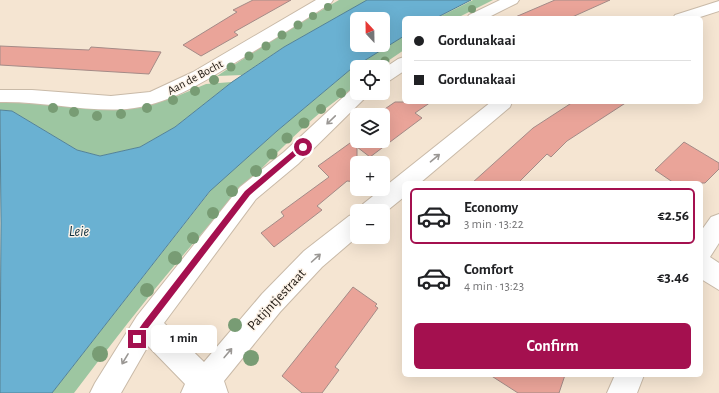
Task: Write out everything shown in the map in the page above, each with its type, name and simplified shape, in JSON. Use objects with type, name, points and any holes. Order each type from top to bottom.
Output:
[{"type":"street","name":"Aan de Bocht","points":[[0,96],[15,95],[78,102],[128,102],[172,91],[261,41],[326,0]]},
{"type":"street","points":[[479,16],[512,0]]},
{"type":"street","points":[[687,16],[719,6]]},
{"type":"street","points":[[390,72],[402,64]]},
{"type":"street","points":[[105,393],[146,325],[248,193],[291,158],[352,100]]},
{"type":"street","points":[[406,181],[501,104]]},
{"type":"street","points":[[379,204],[402,185]]},
{"type":"street","points":[[703,247],[719,224]]},
{"type":"street","name":"Patijntjestraat","points":[[204,390],[271,303],[308,265],[350,229]]},
{"type":"street","points":[[703,266],[719,278]]},
{"type":"street","points":[[146,325],[204,390]]},
{"type":"street","points":[[622,393],[629,377]]},
{"type":"green space","points":[[339,0],[368,0],[284,47],[242,75],[217,76],[289,29]]},
{"type":"green space","points":[[473,0],[493,0],[461,16],[441,16]]},
{"type":"green space","points":[[402,37],[402,51],[389,60],[365,60],[378,52],[390,52],[390,45]]},
{"type":"green space","points":[[350,70],[350,90],[305,126],[212,221],[155,289],[74,393],[52,393],[212,189],[277,131]]},
{"type":"green space","points":[[232,82],[175,127],[140,147],[100,156],[77,150],[12,111],[0,110],[0,101],[10,100],[20,103],[129,109],[175,97],[206,84]]},
{"type":"water","name":"Leie","points":[[367,0],[471,0],[440,16],[402,16],[402,37],[390,45],[390,12],[350,12],[350,52],[378,52],[365,60],[350,60],[350,70],[277,131],[210,191],[52,393],[0,393],[0,110],[12,111],[77,150],[100,156],[140,147],[175,127],[232,82],[284,47]]},
{"type":"building","points":[[253,0],[291,0],[234,32],[238,35],[201,56],[183,45],[237,12],[233,10]]},
{"type":"building","points":[[555,0],[610,0],[574,16],[518,16]]},
{"type":"building","points":[[0,46],[89,50],[91,47],[161,52],[149,74],[0,65]]},
{"type":"building","points":[[395,102],[402,102],[402,104],[428,104],[415,113],[422,118],[390,142],[390,108],[386,108]]},
{"type":"building","points":[[570,104],[624,104],[567,141],[551,157],[547,154],[520,181],[474,181],[533,128]]},
{"type":"building","points":[[684,142],[719,163],[719,169],[705,183],[703,183],[703,181],[671,181],[655,170]]},
{"type":"building","points":[[350,143],[350,148],[357,148],[357,156],[350,156],[350,181],[347,181],[317,206],[322,210],[274,247],[261,233],[284,216],[281,212],[329,177],[318,166]]},
{"type":"building","points":[[358,148],[382,148],[371,156],[369,156]]},
{"type":"building","points":[[353,287],[377,304],[375,306],[378,308],[335,367],[339,370],[322,393],[302,393],[282,376]]},
{"type":"building","points":[[493,377],[564,377],[559,393],[518,393]]},
{"type":"route","points":[[137,339],[146,325],[248,193],[303,147]]}]
